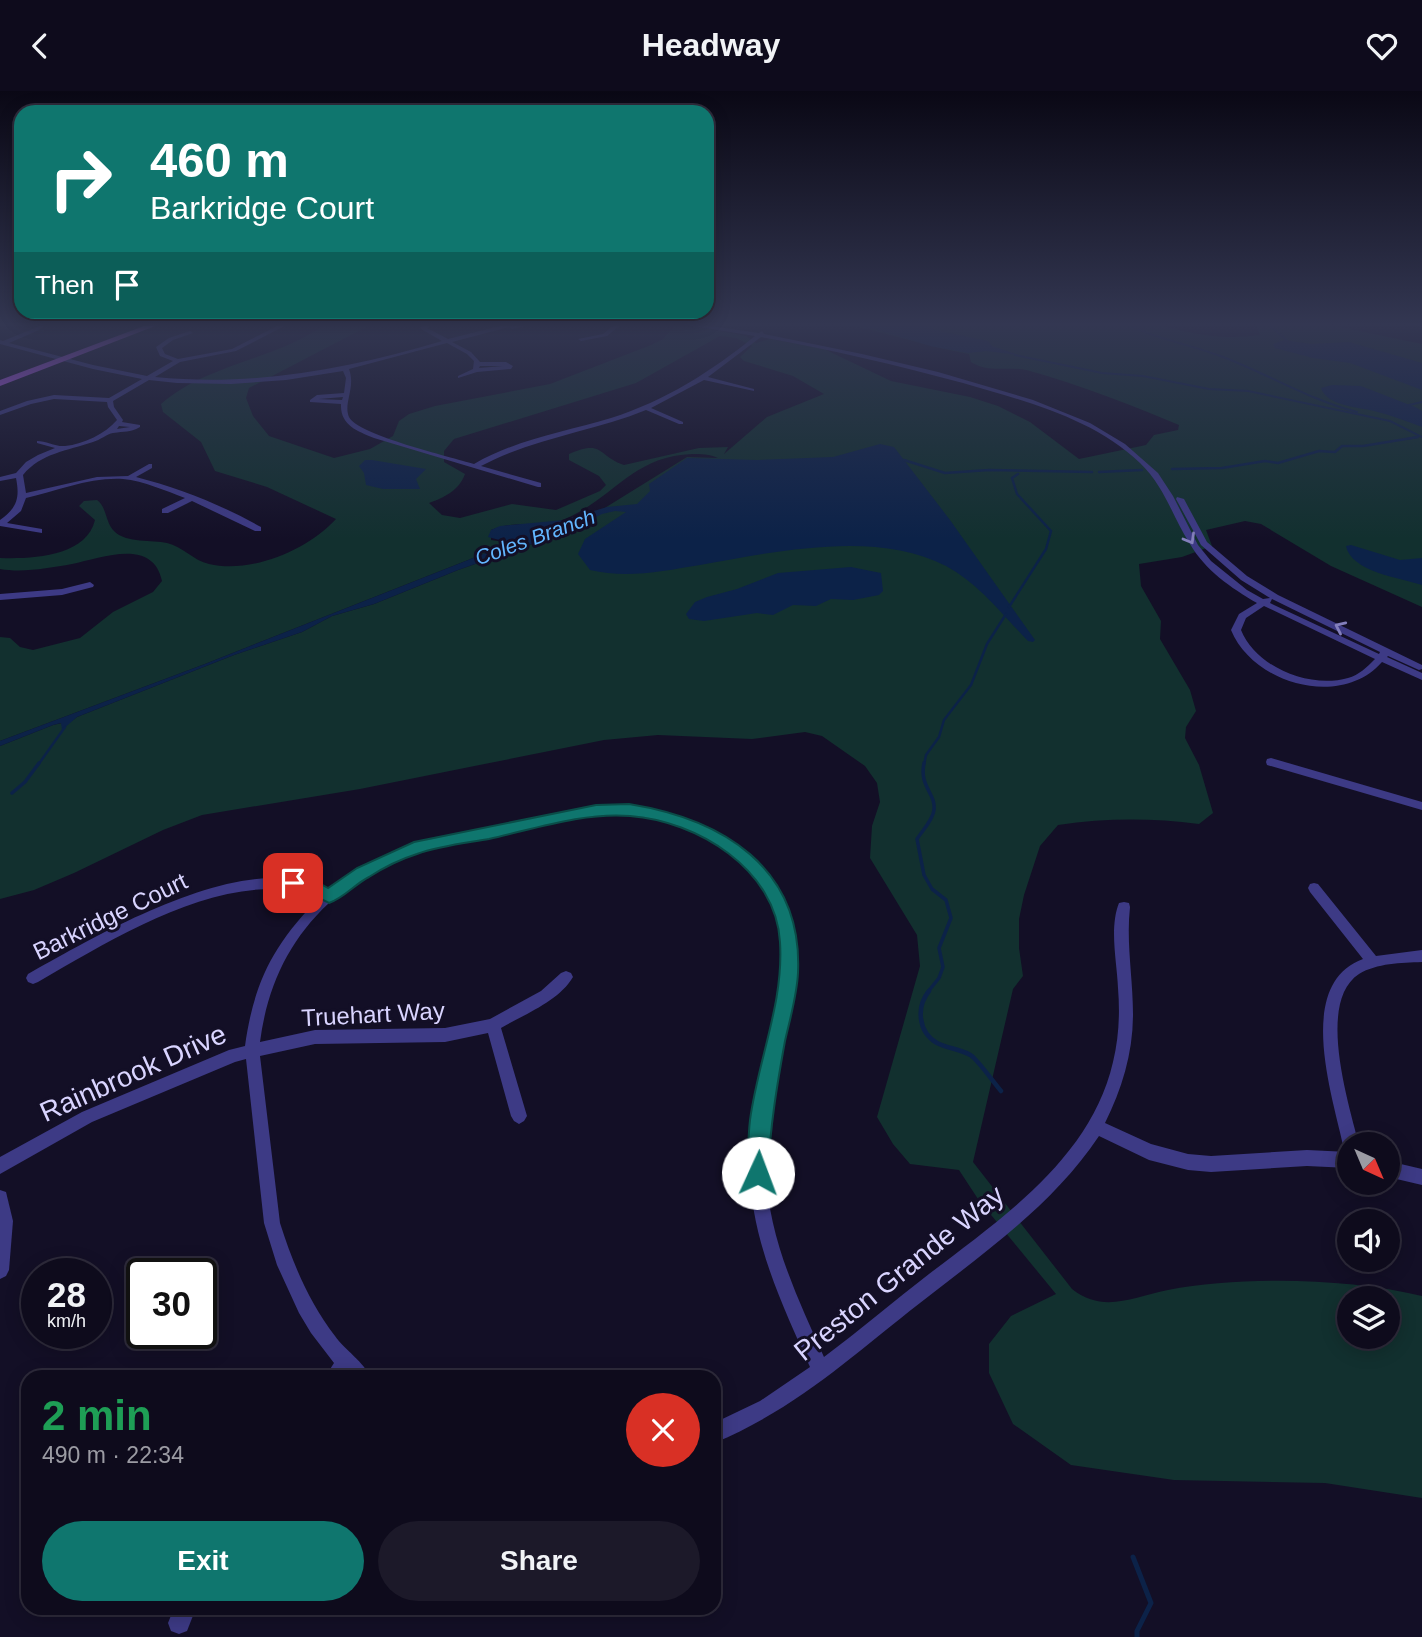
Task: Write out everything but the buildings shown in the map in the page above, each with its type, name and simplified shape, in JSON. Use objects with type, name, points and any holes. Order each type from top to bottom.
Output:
[{"type":"street","points":[[0,412],[54,397],[110,400],[118,395]]},
{"type":"street","points":[[346,395],[346,419],[367,434],[538,485]]},
{"type":"street","points":[[477,465],[510,447],[647,408],[672,395]]},
{"type":"street","points":[[1010,395],[1040,404],[1097,429],[1130,451],[1164,487],[1196,549],[1209,565],[1232,583],[1263,602],[1422,669]]},
{"type":"street","points":[[1022,395],[1104,428],[1137,449],[1176,491],[1200,537],[1212,552],[1244,578],[1422,677]]},
{"type":"street","points":[[110,400],[111,407],[120,418],[119,424],[111,431]]},
{"type":"street","points":[[647,408],[681,423]]},
{"type":"street","points":[[0,479],[19,475],[36,459],[62,448],[111,431],[128,431],[138,426],[119,424]]},
{"type":"street","points":[[39,442],[62,448]]},
{"type":"street","points":[[129,478],[149,466]]},
{"type":"street","points":[[0,524],[18,509],[24,496],[19,475]]},
{"type":"street","points":[[24,496],[97,479],[129,478],[223,511],[258,529]]},
{"type":"street","points":[[165,511],[190,499]]},
{"type":"street","points":[[0,524],[40,531]]},
{"type":"street","points":[[0,597],[62,591],[90,585]]},
{"type":"street","points":[[1275,597],[1242,616],[1236,631],[1242,647],[1271,669],[1287,676],[1319,683],[1345,683],[1360,677],[1384,654]]},
{"type":"street","points":[[1271,762],[1422,806]]},
{"type":"street","points":[[339,1370],[299,1299],[278,1247],[266,1187],[252,1049],[253,1020],[271,969],[304,921],[329,896],[362,872],[414,848],[596,811],[629,810],[677,819],[707,831],[749,861],[768,885],[781,912],[790,957],[789,974],[761,1119],[758,1173],[760,1200],[771,1250],[821,1370]]},
{"type":"street","name":"Barkridge Court","points":[[33,978],[138,923],[197,897],[272,883],[303,884],[329,896]]},
{"type":"street","points":[[1314,888],[1373,962]]},
{"type":"street","name":"Preston Grande Way","points":[[721,1430],[763,1410],[821,1370],[1006,1223],[1058,1175],[1097,1127],[1117,1077],[1125,1039],[1126,1004],[1121,926],[1124,907]]},
{"type":"street","points":[[1348,1132],[1334,1058],[1331,1016],[1337,989],[1345,977],[1373,962],[1422,955]]},
{"type":"street","name":"Truehart Way","points":[[252,1049],[315,1037],[445,1035],[493,1025],[546,995],[566,977]]},
{"type":"street","points":[[493,1025],[519,1116]]},
{"type":"street","name":"Rainbrook Drive","points":[[0,1166],[87,1117],[252,1049]]},
{"type":"street","points":[[1097,1127],[1149,1152],[1188,1162],[1211,1164],[1307,1158],[1337,1159]]},
{"type":"street","points":[[1400,1172],[1422,1177]]},
{"type":"street","points":[[0,1198],[5,1221],[0,1270]]},
{"type":"green space","points":[[173,395],[247,395],[253,416],[269,436],[334,458],[370,449],[393,436],[399,421],[409,414],[435,406],[492,395],[597,395],[454,439],[444,451],[444,462],[465,474],[455,489],[429,503],[442,515],[460,518],[512,504],[556,510],[600,491],[606,485],[599,476],[569,460],[569,454],[580,450],[595,449],[624,465],[699,448],[728,447],[724,454],[767,417],[821,395],[970,397],[998,406],[1030,422],[1079,459],[1146,445],[1154,435],[1178,430],[1179,425],[1102,395],[1422,395],[1422,607],[1331,566],[1261,524],[1245,521],[1206,530],[1212,546],[1182,557],[1139,564],[1141,586],[1161,621],[1160,639],[1190,690],[1196,711],[1186,727],[1185,738],[1199,765],[1213,813],[1199,824],[1128,820],[1058,825],[1040,846],[1019,919],[1023,976],[1013,989],[973,1162],[1072,1289],[1095,1301],[1119,1301],[1168,1290],[1229,1282],[1295,1281],[1367,1286],[1337,1286],[1337,1349],[1400,1349],[1400,1291],[1422,1296],[1422,1498],[1325,1483],[1174,1480],[1071,1465],[1013,1424],[989,1373],[989,1344],[1011,1316],[1056,1294],[978,1199],[959,1170],[910,1164],[893,1144],[877,1117],[920,966],[917,935],[870,858],[872,826],[880,802],[877,783],[865,766],[822,736],[805,732],[752,739],[658,735],[604,740],[360,789],[202,815],[163,830],[34,890],[0,899],[0,746],[53,725],[62,723],[62,728],[77,717],[234,655],[302,632],[332,616],[374,604],[458,570],[566,532],[687,457],[718,458],[692,454],[654,462],[565,519],[509,525],[491,530],[491,540],[511,543],[205,664],[0,741],[0,637],[10,638],[20,647],[33,650],[80,638],[113,612],[153,592],[162,581],[157,567],[148,559],[124,554],[45,568],[0,569],[0,558],[42,556],[69,549],[81,542],[90,532],[95,520],[79,506],[84,501],[97,500],[103,507],[109,524],[120,536],[167,543],[209,564],[225,566],[243,566],[278,557],[310,541],[336,519],[267,487],[215,471],[201,442],[163,412],[161,404]]},
{"type":"water","points":[[1325,395],[1385,395],[1422,411],[1422,427],[1352,407]]},
{"type":"water","points":[[880,444],[894,447],[950,520],[1035,640],[1033,642],[1028,641],[990,600],[958,573],[918,555],[888,548],[857,546],[792,550],[645,573],[618,574],[590,570],[578,554],[585,539],[626,512],[615,511],[374,604],[332,616],[302,632],[234,655],[77,717],[62,730],[61,723],[53,725],[0,746],[0,741],[205,664],[511,543],[488,537],[491,530],[500,526],[564,520],[607,507],[637,504],[650,491],[649,484],[687,458],[757,460],[833,457]]},
{"type":"water","points":[[365,460],[426,469],[416,479],[420,489],[383,489],[366,485],[364,473],[359,466]]},
{"type":"water","points":[[1351,545],[1400,560],[1422,558],[1422,585],[1367,568],[1350,555],[1346,546]]},
{"type":"water","points":[[851,567],[881,573],[883,591],[879,595],[853,600],[831,599],[816,606],[793,605],[773,615],[757,613],[704,621],[689,619],[686,614],[695,602],[778,573]]},
{"type":"waterway","points":[[1268,395],[1390,421],[1422,437]]},
{"type":"waterway","points":[[1310,395],[1357,412]]},
{"type":"waterway","points":[[1409,405],[1422,402]]},
{"type":"waterway","name":"Coles Branch","points":[[1172,469],[1222,468],[1265,461],[1278,463],[1319,451],[1335,452],[1342,446],[1363,446],[1418,437],[1407,439]]},
{"type":"waterway","name":"Coles Branch","points":[[904,460],[945,473],[989,470],[1092,472]]},
{"type":"waterway","name":"Coles Branch","points":[[1099,472],[1142,470]]},
{"type":"waterway","points":[[1009,607],[1046,549],[1051,531],[1017,494],[1012,478],[1018,474]]},
{"type":"waterway","points":[[924,765],[926,755],[939,737],[944,720],[971,685],[987,644],[1006,614]]},
{"type":"waterway","points":[[38,765],[65,727]]},
{"type":"waterway","points":[[12,793],[25,782],[39,763]]},
{"type":"waterway","points":[[924,763],[925,784],[933,799],[934,810],[930,821],[917,839],[924,875],[932,889],[946,900],[951,918],[939,948],[943,967],[939,978],[927,993]]},
{"type":"waterway","points":[[929,991],[921,1012],[926,1032],[937,1043],[973,1057],[1001,1091]]},
{"type":"waterway","points":[[1133,1557],[1151,1603],[1137,1631],[1137,1637]]},
{"type":"route","points":[[293,883],[313,887],[329,896],[362,872],[414,848],[596,811],[629,810],[663,815],[692,824],[725,842],[758,870],[768,885],[781,912],[789,939],[789,974],[761,1119],[758,1173]]}]
